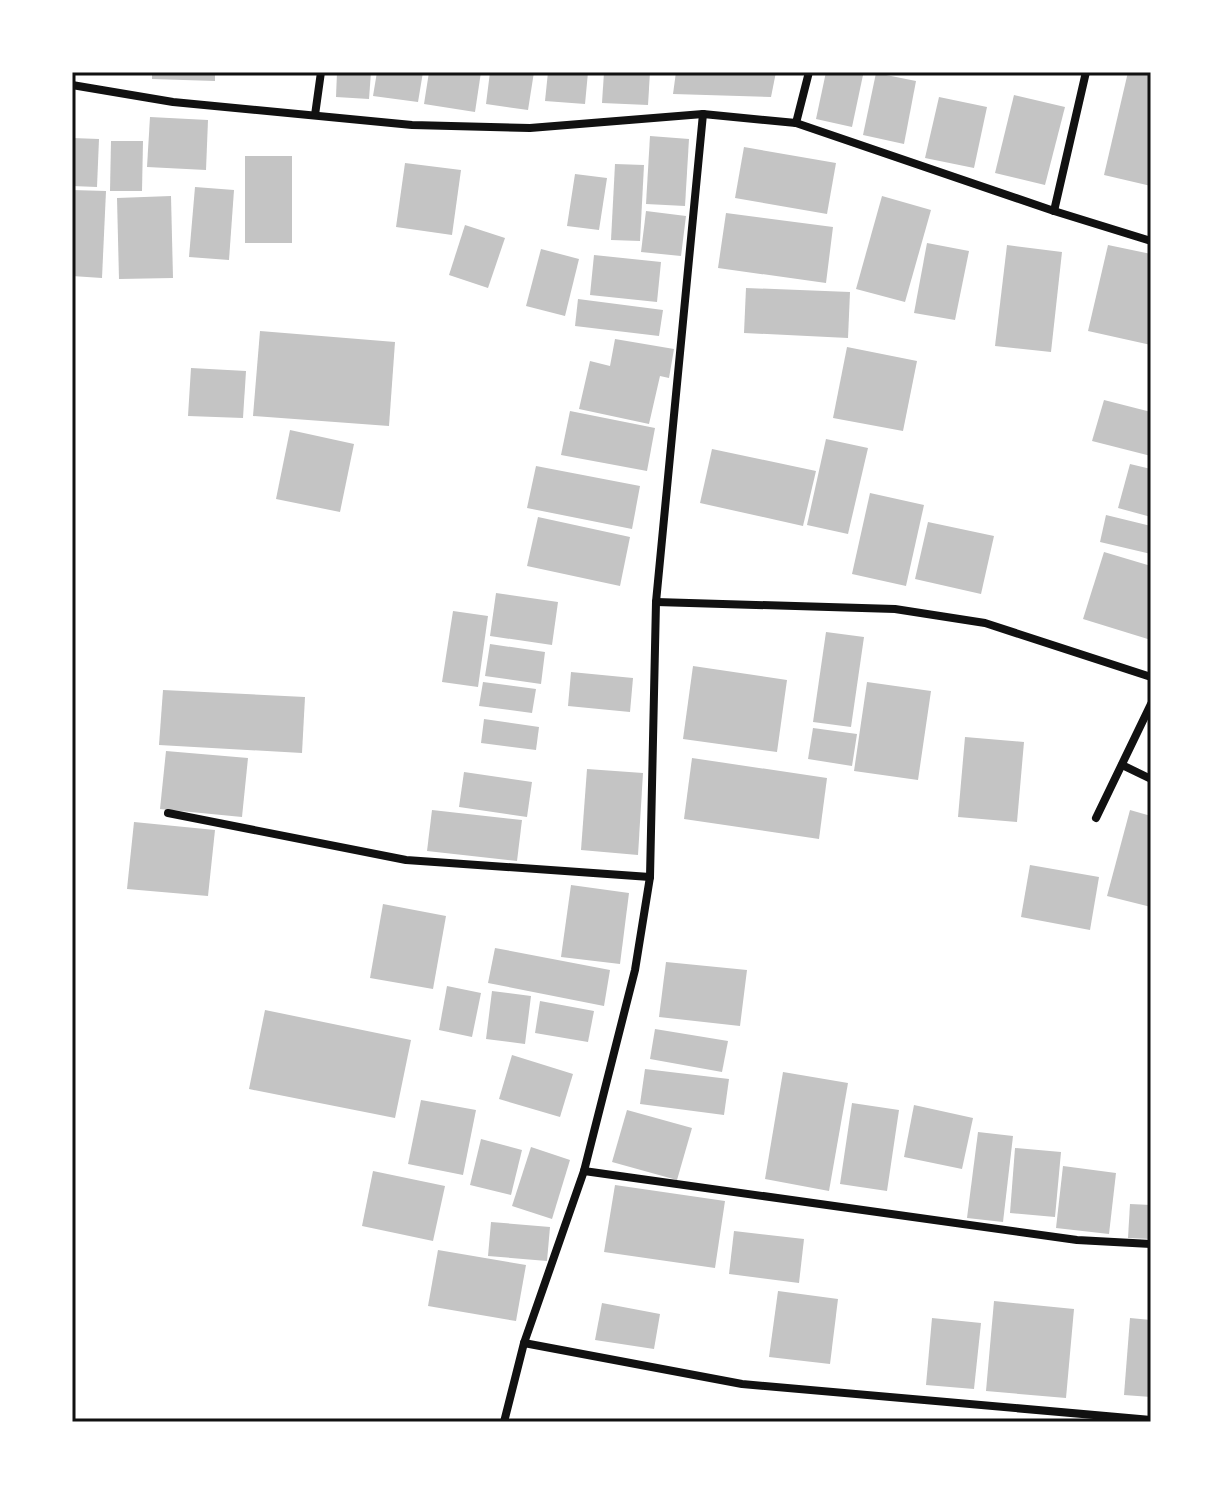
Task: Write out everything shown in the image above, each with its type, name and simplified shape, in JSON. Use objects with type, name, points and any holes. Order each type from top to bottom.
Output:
[{"type":"street","points":[[315,115],[321,72]]},
{"type":"street","points":[[796,123],[809,72]]},
{"type":"street","points":[[1054,211],[1086,72]]},
{"type":"street","points":[[72,85],[173,102],[412,125],[530,128],[703,114],[796,123],[1151,241]]},
{"type":"street","points":[[504,1422],[524,1343],[584,1171],[635,970],[650,877],[656,602],[703,114]]},
{"type":"street","points":[[656,602],[895,609],[985,623],[1151,677]]},
{"type":"street","points":[[1096,818],[1151,704]]},
{"type":"street","points":[[1122,765],[1151,779]]},
{"type":"street","points":[[168,813],[406,860],[650,877]]},
{"type":"street","points":[[584,1171],[1077,1240],[1151,1244]]},
{"type":"street","points":[[524,1343],[742,1384],[1151,1420]]},
{"type":"building","points":[[152,72],[215,72],[215,81],[152,79]]},
{"type":"building","points":[[337,72],[371,72],[369,99],[336,97]]},
{"type":"building","points":[[377,72],[423,72],[418,102],[373,96]]},
{"type":"building","points":[[429,72],[481,72],[475,112],[424,104]]},
{"type":"building","points":[[490,72],[534,72],[528,110],[486,104]]},
{"type":"building","points":[[548,72],[588,72],[585,104],[545,101]]},
{"type":"building","points":[[604,72],[650,72],[648,105],[602,103]]},
{"type":"building","points":[[676,72],[776,72],[771,97],[673,94]]},
{"type":"building","points":[[826,72],[863,75],[852,127],[816,119]]},
{"type":"building","points":[[1128,72],[1151,72],[1151,186],[1104,175]]},
{"type":"building","points":[[876,73],[916,81],[904,144],[863,135]]},
{"type":"building","points":[[1014,95],[1065,107],[1045,185],[995,173]]},
{"type":"building","points":[[939,97],[987,107],[974,168],[925,158]]},
{"type":"building","points":[[150,117],[208,120],[206,170],[147,167]]},
{"type":"building","points":[[650,136],[689,139],[685,206],[646,204]]},
{"type":"building","points":[[72,138],[99,139],[97,187],[72,186]]},
{"type":"building","points":[[111,141],[143,141],[142,191],[110,191]]},
{"type":"building","points":[[744,147],[836,163],[827,214],[735,198]]},
{"type":"building","points":[[245,156],[292,156],[292,243],[245,243]]},
{"type":"building","points":[[405,163],[461,170],[452,235],[396,227]]},
{"type":"building","points":[[615,164],[644,165],[640,241],[611,240]]},
{"type":"building","points":[[575,174],[607,178],[599,230],[567,226]]},
{"type":"building","points":[[195,187],[234,190],[229,260],[189,257]]},
{"type":"building","points":[[72,190],[106,191],[102,278],[72,276]]},
{"type":"building","points":[[171,196],[173,278],[119,279],[117,198]]},
{"type":"building","points":[[882,196],[931,210],[905,302],[856,289]]},
{"type":"building","points":[[646,211],[686,216],[681,256],[641,252]]},
{"type":"building","points":[[726,213],[833,227],[826,283],[718,268]]},
{"type":"building","points":[[465,225],[505,238],[488,288],[449,275]]},
{"type":"building","points":[[927,243],[969,251],[955,320],[914,313]]},
{"type":"building","points":[[1007,245],[1062,252],[1051,352],[995,346]]},
{"type":"building","points":[[1108,245],[1151,254],[1151,345],[1088,331]]},
{"type":"building","points":[[541,249],[579,259],[565,316],[526,306]]},
{"type":"building","points":[[594,255],[661,262],[657,302],[590,295]]},
{"type":"building","points":[[746,288],[850,292],[848,338],[744,333]]},
{"type":"building","points":[[578,299],[663,310],[659,336],[575,326]]},
{"type":"building","points":[[260,331],[395,342],[389,426],[253,416]]},
{"type":"building","points":[[615,339],[674,349],[669,378],[660,376],[649,424],[579,409],[590,361],[610,366]]},
{"type":"building","points":[[847,347],[917,361],[903,431],[833,418]]},
{"type":"building","points":[[191,368],[246,371],[243,418],[188,416]]},
{"type":"building","points":[[1104,400],[1151,412],[1151,456],[1092,441]]},
{"type":"building","points":[[570,411],[655,428],[647,471],[561,455]]},
{"type":"building","points":[[290,430],[354,444],[340,512],[276,499]]},
{"type":"building","points":[[826,439],[868,448],[848,534],[807,525]]},
{"type":"building","points":[[712,449],[816,471],[803,526],[700,503]]},
{"type":"building","points":[[1130,464],[1151,469],[1151,517],[1118,508]]},
{"type":"building","points":[[536,466],[640,486],[632,529],[527,508]]},
{"type":"building","points":[[870,493],[924,505],[906,586],[852,574]]},
{"type":"building","points":[[1106,515],[1151,526],[1151,554],[1100,542]]},
{"type":"building","points":[[538,517],[630,537],[620,586],[527,566]]},
{"type":"building","points":[[928,522],[994,536],[981,594],[915,579]]},
{"type":"building","points":[[1104,552],[1151,566],[1151,640],[1083,619]]},
{"type":"building","points":[[496,593],[558,602],[552,645],[490,636]]},
{"type":"building","points":[[453,611],[488,616],[478,687],[442,682]]},
{"type":"building","points":[[826,632],[864,637],[851,727],[813,722]]},
{"type":"building","points":[[490,644],[545,652],[541,684],[485,676]]},
{"type":"building","points":[[693,666],[787,680],[777,752],[683,739]]},
{"type":"building","points":[[571,672],[633,678],[630,712],[568,706]]},
{"type":"building","points":[[483,682],[536,689],[532,713],[479,706]]},
{"type":"building","points":[[867,682],[931,691],[918,780],[854,771]]},
{"type":"building","points":[[163,690],[305,697],[302,753],[159,745]]},
{"type":"building","points":[[484,719],[539,727],[536,750],[481,743]]},
{"type":"building","points":[[813,728],[857,734],[852,766],[808,759]]},
{"type":"building","points":[[965,737],[1024,742],[1017,822],[958,817]]},
{"type":"building","points":[[166,751],[248,758],[242,817],[160,809]]},
{"type":"building","points":[[692,758],[827,778],[819,839],[684,819]]},
{"type":"building","points":[[587,769],[643,773],[638,855],[581,850]]},
{"type":"building","points":[[464,772],[532,782],[527,817],[459,807]]},
{"type":"building","points":[[432,810],[522,820],[517,861],[427,851]]},
{"type":"building","points":[[1130,810],[1151,816],[1151,907],[1107,896]]},
{"type":"building","points":[[134,822],[215,830],[208,896],[127,889]]},
{"type":"building","points":[[1030,865],[1099,877],[1090,930],[1021,917]]},
{"type":"building","points":[[571,885],[629,893],[620,964],[561,957]]},
{"type":"building","points":[[383,904],[446,916],[433,989],[370,978]]},
{"type":"building","points":[[495,948],[610,970],[604,1006],[488,983]]},
{"type":"building","points":[[666,962],[747,970],[740,1026],[659,1017]]},
{"type":"building","points":[[447,986],[481,993],[472,1037],[439,1030]]},
{"type":"building","points":[[492,991],[531,996],[525,1044],[486,1039]]},
{"type":"building","points":[[540,1001],[594,1011],[588,1042],[535,1033]]},
{"type":"building","points":[[265,1010],[411,1040],[395,1118],[249,1089]]},
{"type":"building","points":[[655,1029],[728,1041],[722,1072],[650,1059]]},
{"type":"building","points":[[512,1055],[573,1074],[560,1117],[499,1099]]},
{"type":"building","points":[[645,1069],[729,1079],[724,1115],[640,1104]]},
{"type":"building","points":[[783,1072],[848,1083],[829,1191],[765,1179]]},
{"type":"building","points":[[421,1100],[476,1110],[463,1175],[408,1164]]},
{"type":"building","points":[[852,1103],[899,1110],[887,1191],[840,1184]]},
{"type":"building","points":[[914,1105],[973,1118],[962,1169],[904,1157]]},
{"type":"building","points":[[627,1110],[692,1128],[677,1180],[612,1162]]},
{"type":"building","points":[[978,1132],[1013,1136],[1003,1222],[967,1218]]},
{"type":"building","points":[[481,1139],[522,1150],[511,1195],[470,1185]]},
{"type":"building","points":[[531,1147],[570,1160],[552,1219],[512,1206]]},
{"type":"building","points":[[1015,1148],[1061,1152],[1055,1217],[1010,1213]]},
{"type":"building","points":[[1063,1166],[1116,1173],[1109,1234],[1056,1228]]},
{"type":"building","points":[[373,1171],[445,1186],[433,1241],[362,1226]]},
{"type":"building","points":[[615,1185],[725,1201],[715,1268],[604,1252]]},
{"type":"building","points":[[1130,1204],[1151,1205],[1151,1239],[1128,1238]]},
{"type":"building","points":[[491,1222],[550,1227],[547,1261],[488,1256]]},
{"type":"building","points":[[734,1231],[804,1239],[799,1283],[729,1274]]},
{"type":"building","points":[[438,1250],[526,1265],[516,1321],[428,1306]]},
{"type":"building","points":[[778,1291],[838,1299],[830,1364],[769,1357]]},
{"type":"building","points":[[994,1301],[1074,1309],[1066,1398],[986,1391]]},
{"type":"building","points":[[602,1303],[660,1314],[654,1349],[595,1340]]},
{"type":"building","points":[[932,1318],[981,1323],[974,1389],[926,1385]]},
{"type":"building","points":[[1130,1318],[1151,1320],[1151,1397],[1124,1395]]}]
